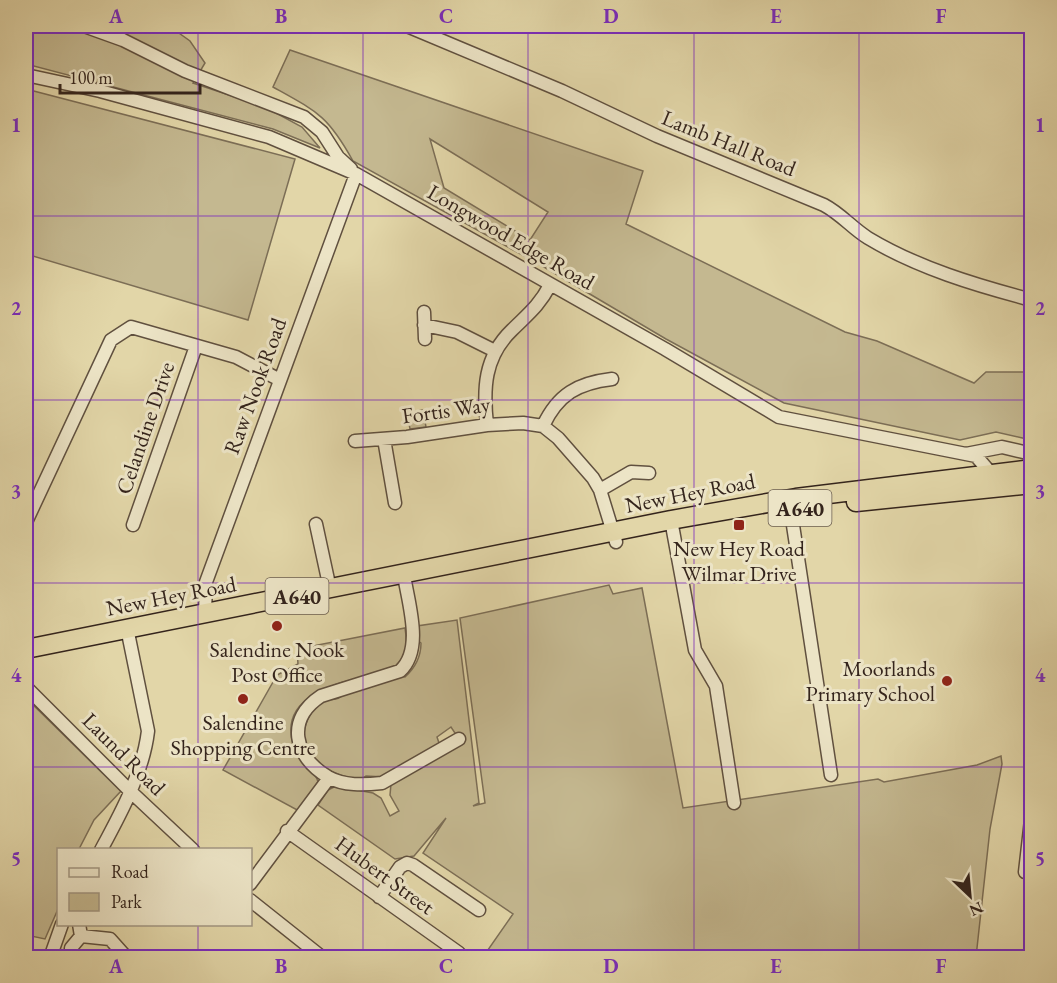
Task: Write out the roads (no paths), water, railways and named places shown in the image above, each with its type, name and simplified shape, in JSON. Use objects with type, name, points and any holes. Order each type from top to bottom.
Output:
[{"type":"highway","name":"New Hey Road","points":[[26,650],[466,562],[789,504],[996,480],[1032,469]]},
{"type":"highway","name":"New Hey Road","points":[[996,480],[1032,484]]},
{"type":"street","points":[[84,26],[123,40],[185,72],[304,117],[322,132],[338,157],[356,174]]},
{"type":"street","name":"Lamb Hall Road","points":[[406,26],[562,91],[657,136],[824,205],[869,238],[935,271],[1032,300]]},
{"type":"street","name":"Longwood Edge Road","points":[[26,75],[100,91],[268,137],[356,174],[779,417],[976,456],[996,480]]},
{"type":"street","name":"Raw Nook Road","points":[[205,614],[206,582],[356,174]]},
{"type":"street","points":[[487,424],[485,387],[489,365],[495,351],[507,335],[539,305],[550,285]]},
{"type":"street","points":[[424,312],[424,339]]},
{"type":"street","points":[[424,325],[457,332],[495,351]]},
{"type":"street","points":[[26,522],[111,340],[131,327],[236,357],[280,380]]},
{"type":"street","name":"Celandine Drive","points":[[133,525],[196,346]]},
{"type":"street","points":[[587,368],[588,382]]},
{"type":"street","points":[[612,379],[588,382],[561,399],[543,426],[558,438],[600,490],[615,537]]},
{"type":"street","name":"Fortis Way","points":[[355,441],[487,424],[524,423],[543,426]]},
{"type":"street","points":[[384,439],[395,502]]},
{"type":"street","points":[[958,484],[965,454],[1002,447],[1032,454]]},
{"type":"street","points":[[600,490],[631,472],[649,473]]},
{"type":"street","points":[[789,504],[831,775]]},
{"type":"street","points":[[316,524],[330,589]]},
{"type":"street","points":[[672,525],[695,650],[716,686],[734,803]]},
{"type":"street","points":[[404,574],[413,647],[407,664],[388,675],[321,696],[310,703],[298,724],[301,748],[307,759],[329,778],[357,785],[382,783],[459,739]]},
{"type":"street","points":[[102,848],[130,791],[146,746],[148,731],[127,628]]},
{"type":"street","name":"Laund Road","points":[[26,687],[130,791],[192,848]]},
{"type":"street","points":[[252,881],[287,831],[329,778]]},
{"type":"street","points":[[1025,872],[1032,811]]},
{"type":"street","name":"Hubert Street","points":[[287,831],[459,953]]},
{"type":"street","points":[[379,897],[400,867],[406,863],[413,865],[479,910]]},
{"type":"street","points":[[252,902],[320,957]]},
{"type":"street","points":[[50,957],[61,926]]},
{"type":"street","points":[[71,957],[71,948],[80,930],[110,939],[127,957]]},
{"type":"place","name":"New Hey Road Wilmar Drive","points":[[739,525]]},
{"type":"place","name":"Salendine Nook Post Office","points":[[277,626]]},
{"type":"place","name":"Moorlands Primary School","points":[[947,681]]},
{"type":"place","name":"Salendine Shopping Centre","points":[[243,699]]}]
